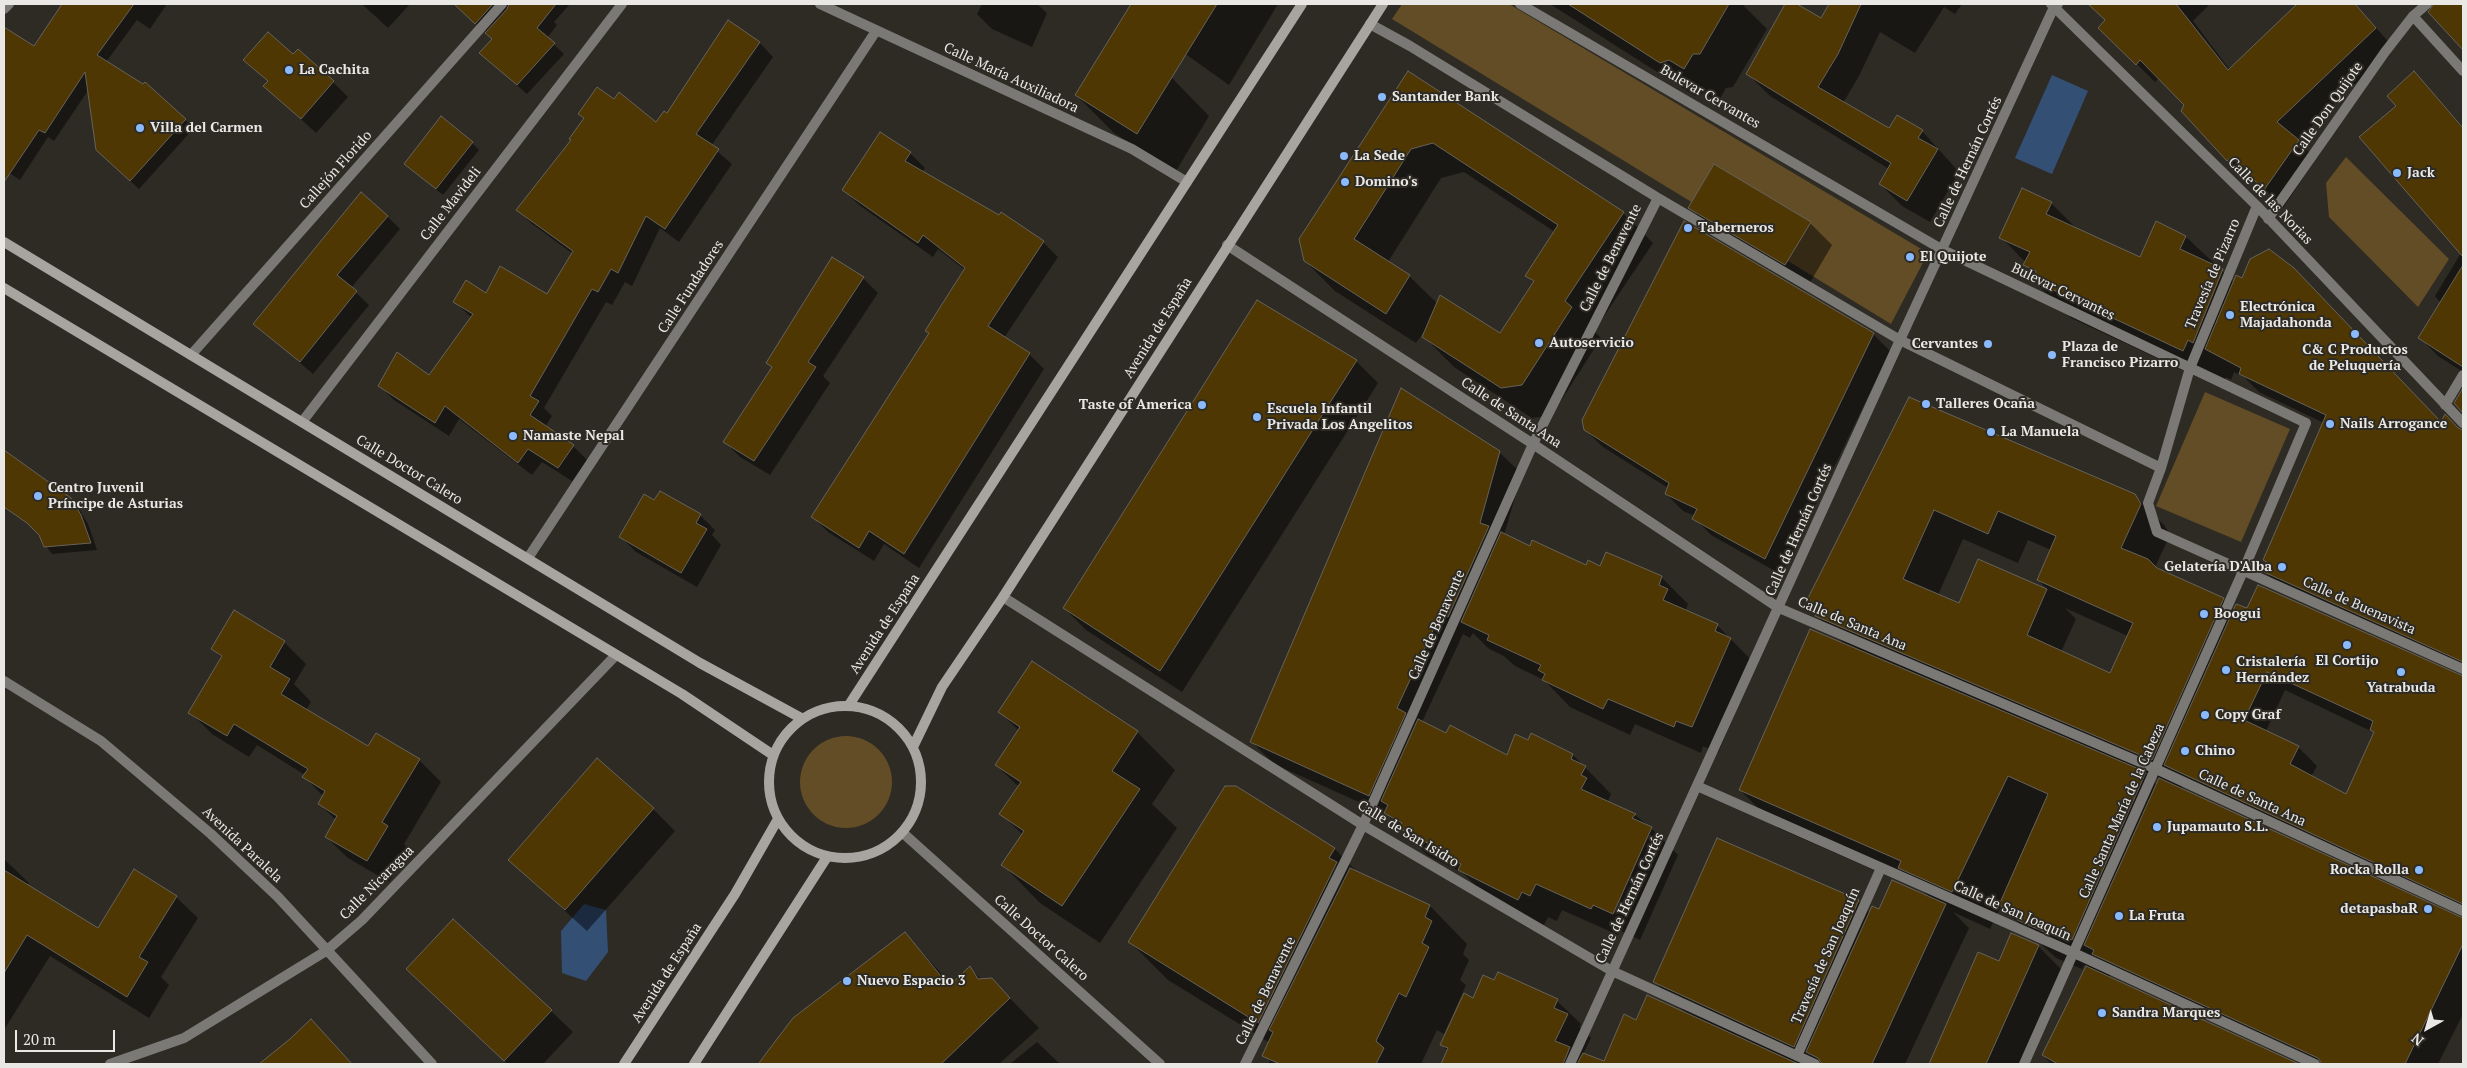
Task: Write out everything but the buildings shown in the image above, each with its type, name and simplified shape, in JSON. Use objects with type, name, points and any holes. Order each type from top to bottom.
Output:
[{"type":"street","points":[[4,9],[8,4]]},
{"type":"street","name":"Callejón Florido","points":[[191,355],[502,4]]},
{"type":"street","name":"Calle Mavideli","points":[[302,422],[622,4]]},
{"type":"street","name":"Calle María Auxiliadora","points":[[820,4],[1132,149],[1187,182]]},
{"type":"street","name":"Avenida de España","points":[[849,705],[1302,4]]},
{"type":"street","name":"Avenida de España","points":[[914,747],[942,688],[1003,597],[1383,4]]},
{"type":"street","name":"Bulevar Cervantes","points":[[1520,4],[1943,250],[2306,423],[2244,569]]},
{"type":"street","name":"Calle Don Quijote","points":[[2268,218],[2385,52],[2413,16],[2427,4]]},
{"type":"street","name":"Calle de Hernán Cortés","points":[[1570,1064],[2054,5]]},
{"type":"street","name":"Calle de las Norias","points":[[2054,5],[2257,206],[2463,423]]},
{"type":"street","points":[[2413,16],[2463,71]]},
{"type":"street","points":[[1370,24],[1410,46],[1658,198],[1900,340],[2161,468]]},
{"type":"street","name":"Calle Fundadores","points":[[528,558],[876,31]]},
{"type":"street","name":"Calle de Benavente","points":[[1245,1064],[1363,825],[1533,444],[1658,198]]},
{"type":"street","name":"Travesía de Pizarro","points":[[2161,468],[2190,368],[2257,206]]},
{"type":"street","name":"Calle Doctor Calero","points":[[4,242],[700,663],[801,718]]},
{"type":"street","name":"Calle de Santa Ana","points":[[1227,245],[1533,444],[1779,608],[2156,768],[2463,911]]},
{"type":"street","points":[[4,288],[682,694],[773,756]]},
{"type":"street","points":[[2445,405],[2463,375]]},
{"type":"street","name":"Calle de Buenavista","points":[[2161,468],[2148,503],[2157,532],[2244,569],[2463,668]]},
{"type":"street","name":"Calle Santa María de la Cabeza","points":[[2024,1064],[2244,569]]},
{"type":"street","name":"Calle de San Isidro","points":[[1003,597],[1363,825],[1612,971],[1815,1064]]},
{"type":"street","name":"Calle Nicaragua","points":[[110,1064],[184,1038],[326,951],[362,920],[616,655]]},
{"type":"street","name":"Avenida Paralela","points":[[4,681],[101,741],[211,834],[278,897],[432,1064]]},
{"type":"street","points":[[849,705],[875,711],[897,726],[914,747],[920,764],[922,783],[920,801],[913,818],[903,834],[876,852],[860,857],[827,857],[799,843],[787,832],[771,804],[768,788],[773,756],[784,735],[801,718],[816,710],[832,706],[849,705]]},
{"type":"street","name":"Calle de San Joaquín","points":[[1697,786],[2074,953],[2315,1064]]},
{"type":"street","name":"Avenida de España","points":[[624,1064],[735,894],[778,819]]},
{"type":"street","name":"Calle Doctor Calero","points":[[903,834],[1160,1064]]},
{"type":"street","points":[[694,1064],[827,857]]},
{"type":"street","name":"Travesía de San Joaquín","points":[[1797,1056],[1881,868]]},
{"type":"shaded area","points":[[1402,4],[1509,4],[1928,253],[1891,324],[1392,19]]},
{"type":"shaded area","points":[[2346,157],[2449,259],[2418,307],[2329,217],[2326,183]]},
{"type":"shaded area","points":[[2205,392],[2290,429],[2241,542],[2156,506]]},
{"type":"shaded area","points":[[846,736],[863,740],[878,750],[888,765],[892,782],[888,799],[878,814],[863,824],[846,828],[829,824],[814,814],[804,799],[800,782],[804,765],[814,750],[829,740]]},
{"type":"water","points":[[2052,75],[2088,91],[2052,174],[2015,158]]},
{"type":"water","points":[[584,904],[606,910],[608,952],[586,981],[562,973],[561,931]]},
{"type":"place","name":"La Cachita","points":[[289,70]]},
{"type":"place","name":"Santander Bank","points":[[1382,97]]},
{"type":"place","name":"Villa del Carmen","points":[[140,128]]},
{"type":"place","name":"La Sede","points":[[1344,156]]},
{"type":"place","name":"Jack","points":[[2397,173]]},
{"type":"place","name":"Domino's","points":[[1345,182]]},
{"type":"place","name":"Taberneros","points":[[1688,228]]},
{"type":"place","name":"El Quijote","points":[[1910,257]]},
{"type":"place","name":"Electrónica Majadahonda","points":[[2230,315]]},
{"type":"place","name":"C& C Productos de Peluquería","points":[[2355,334]]},
{"type":"place","name":"Autoservicio","points":[[1539,343]]},
{"type":"place","name":"Cervantes","points":[[1988,344]]},
{"type":"place","name":"Plaza de Francisco Pizarro","points":[[2052,355]]},
{"type":"place","name":"Talleres Ocaña","points":[[1926,404]]},
{"type":"place","name":"Taste of America","points":[[1202,405]]},
{"type":"place","name":"Escuela Infantil Privada Los Angelitos","points":[[1257,417]]},
{"type":"place","name":"Nails Arrogance","points":[[2330,424]]},
{"type":"place","name":"La Manuela","points":[[1991,432]]},
{"type":"place","name":"Namaste Nepal","points":[[513,436]]},
{"type":"place","name":"Centro Juvenil Príncipe de Asturias","points":[[38,496]]},
{"type":"place","name":"Gelatería D'Alba","points":[[2282,567]]},
{"type":"place","name":"Boogui","points":[[2204,614]]},
{"type":"place","name":"El Cortijo","points":[[2347,645]]},
{"type":"place","name":"Cristalería Hernández","points":[[2226,670]]},
{"type":"place","name":"Yatrabuda","points":[[2401,672]]},
{"type":"place","name":"Copy Graf","points":[[2205,715]]},
{"type":"place","name":"Chino","points":[[2185,751]]},
{"type":"place","name":"Jupamauto S.L.","points":[[2157,827]]},
{"type":"place","name":"Rocka Rolla","points":[[2419,870]]},
{"type":"place","name":"detapasbaR","points":[[2428,909]]},
{"type":"place","name":"La Fruta","points":[[2119,916]]},
{"type":"place","name":"Nuevo Espacio 3","points":[[847,981]]},
{"type":"place","name":"Sandra Marques","points":[[2102,1013]]}]
